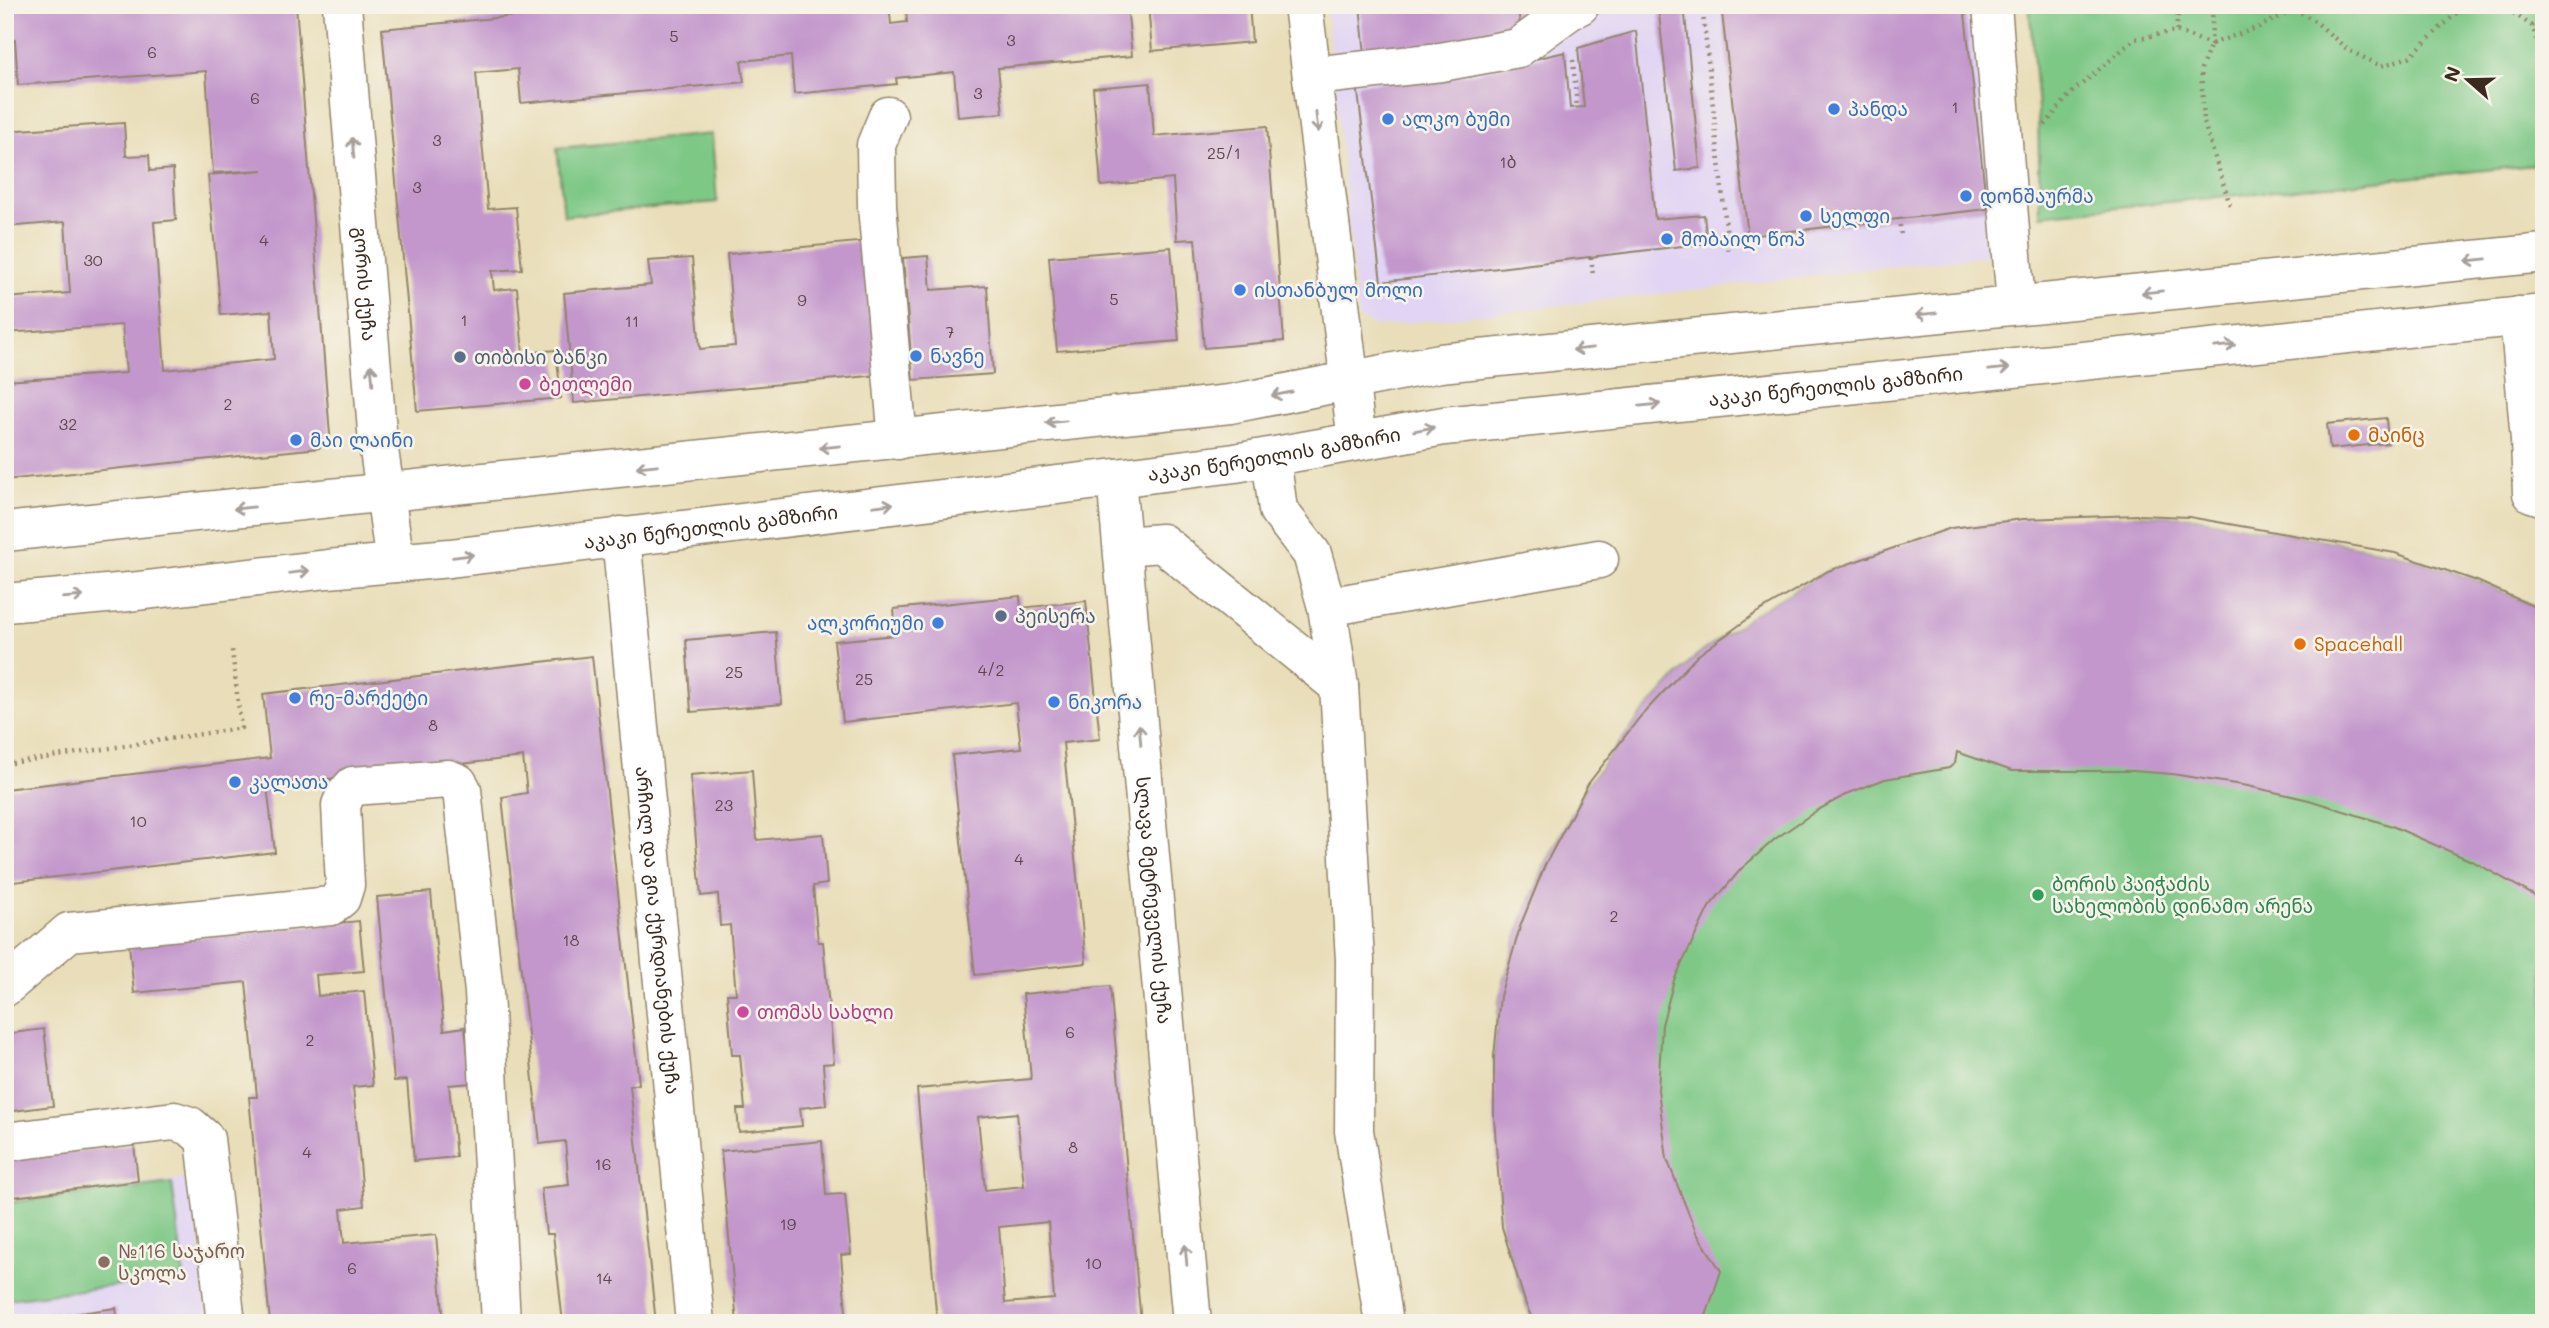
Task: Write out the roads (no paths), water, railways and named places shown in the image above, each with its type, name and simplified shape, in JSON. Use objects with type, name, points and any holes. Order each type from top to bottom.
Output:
[{"type":"main road","name":"გორის ქუჩა","points":[[342,5],[378,443],[395,563]]},
{"type":"main road","points":[[1303,5],[1357,442]]},
{"type":"main road","points":[[1312,76],[1441,62],[1518,48],[1580,5]]},
{"type":"main road","points":[[1992,5],[2017,305]]},
{"type":"main road","points":[[888,116],[876,145],[877,206],[898,440]]},
{"type":"main road","points":[[5,532],[1230,404],[1440,363],[2544,253]]},
{"type":"main road","points":[[2531,315],[2532,493],[2544,497]]},
{"type":"main road","name":"აკაკი წერეთლის გამზირი","points":[[5,603],[395,563],[1116,478],[1271,457],[1444,426],[2531,315]]},
{"type":"main road","points":[[1271,457],[1278,510],[1312,555],[1327,607],[1339,686],[1355,960],[1354,1131],[1384,1323]]},
{"type":"main road","name":"სლავა მეტრეველის ქუჩა","points":[[1116,478],[1192,1323]]},
{"type":"main road","name":"არჩილ და გია ქურდიანების ქუჩა","points":[[621,536],[695,1323]]},
{"type":"main road","points":[[1123,547],[1162,543],[1339,686]]},
{"type":"main road","points":[[1327,607],[1599,559]]},
{"type":"main road","points":[[5,986],[69,932],[331,906],[341,898],[345,885],[341,805],[353,786],[448,779],[458,783],[462,790],[484,992],[501,1323]]},
{"type":"main road","points":[[5,1142],[174,1121],[190,1126],[205,1139],[226,1323]]},
{"type":"place","name":"პანდა","points":[[1834,109]]},
{"type":"place","name":"ალკო ბუმი","points":[[1388,119]]},
{"type":"place","name":"დონშაურმა","points":[[1966,196]]},
{"type":"place","name":"სელფი","points":[[1806,216]]},
{"type":"place","name":"მობაილ წოპ","points":[[1667,239]]},
{"type":"place","name":"ისთანბულ მოლი","points":[[1240,290]]},
{"type":"place","name":"ნავნე","points":[[916,356]]},
{"type":"place","name":"თიბისი ბანკი","points":[[460,357]]},
{"type":"place","name":"ბეთლემი","points":[[525,384]]},
{"type":"place","name":"მაინც","points":[[2354,435]]},
{"type":"place","name":"მაი ლაინი","points":[[296,440]]},
{"type":"place","name":"პეისერა","points":[[1001,616]]},
{"type":"place","name":"ალკორიუმი","points":[[938,623]]},
{"type":"place","name":"Spacehall","points":[[2300,644]]},
{"type":"place","name":"რე-მარქეტი","points":[[295,698]]},
{"type":"place","name":"ნიკორა","points":[[1054,702]]},
{"type":"place","name":"კალათა","points":[[235,782]]},
{"type":"place","name":"ბორის პაიჭაძის სახელობის დინამო არენა","points":[[2038,895]]},
{"type":"place","name":"თომას სახლი","points":[[743,1012]]},
{"type":"place","name":"№116 საჯარო სკოლა","points":[[104,1262]]}]
